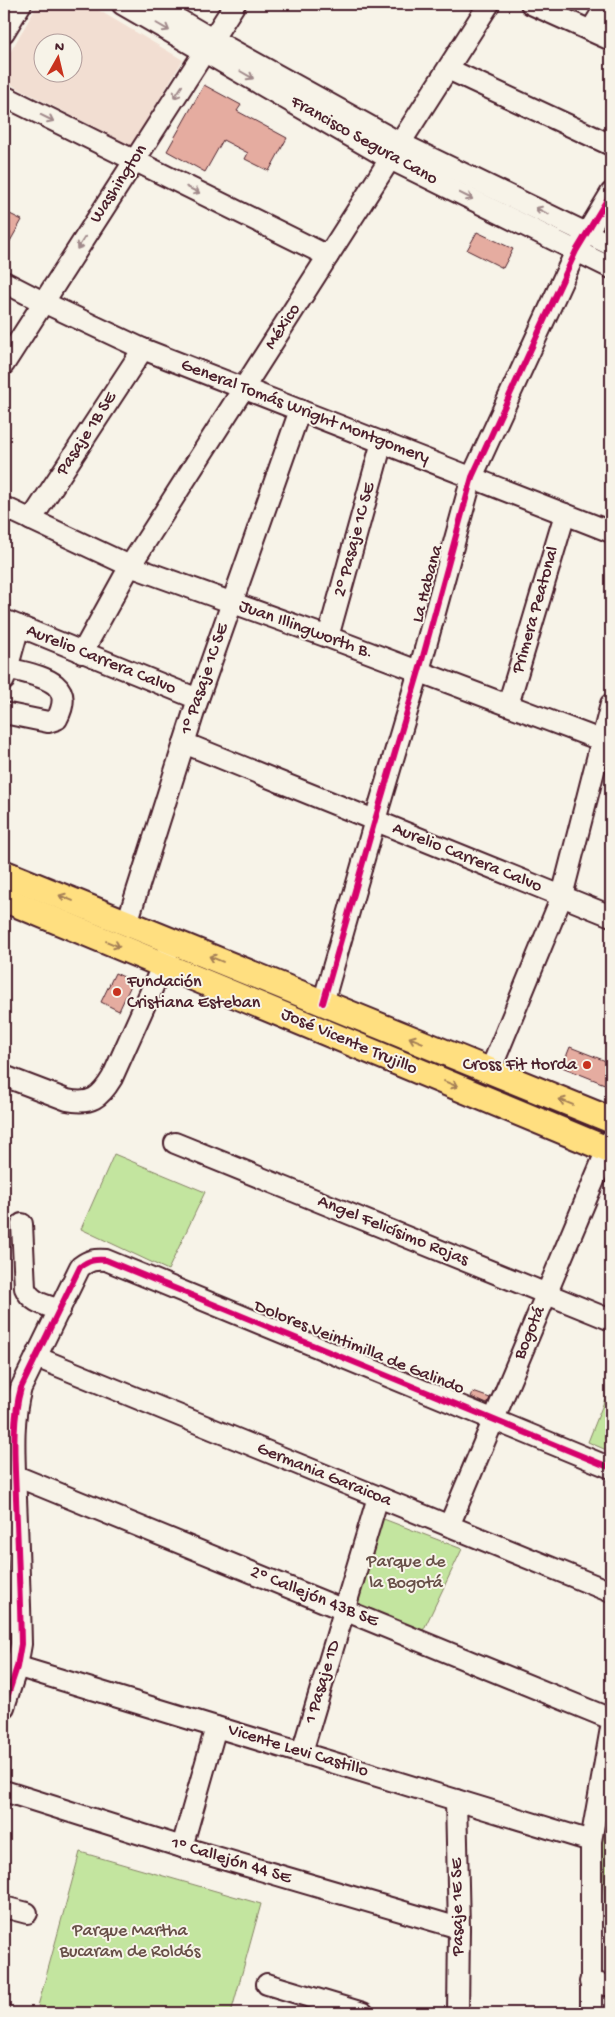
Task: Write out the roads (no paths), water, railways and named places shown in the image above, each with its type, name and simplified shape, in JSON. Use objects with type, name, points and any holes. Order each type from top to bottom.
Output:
[{"type":"main road","name":"José Vicente Trujillo","points":[[4,873],[611,1120]]},
{"type":"main road","name":"José Vicente Trujillo","points":[[4,899],[610,1147]]},
{"type":"street","points":[[4,32],[21,4]]},
{"type":"street","name":"Francisco Segura Cano","points":[[122,4],[208,45],[576,251],[611,268]]},
{"type":"street","name":"Francisco Segura Cano","points":[[152,4],[208,45]]},
{"type":"street","name":"Washington","points":[[4,364],[235,4]]},
{"type":"street","name":"México","points":[[82,652],[130,566],[489,4]]},
{"type":"street","points":[[531,4],[611,40]]},
{"type":"street","points":[[591,30],[607,4]]},
{"type":"street","points":[[448,69],[611,145]]},
{"type":"street","points":[[4,96],[328,256]]},
{"type":"street","name":"Francisco Segura Cano","points":[[396,151],[611,244]]},
{"type":"street","name":"La Habana","points":[[323,1003],[374,820],[419,671],[472,477],[576,251],[611,193]]},
{"type":"street","name":"General Tomás Wright Montgomery","points":[[4,282],[143,349],[611,532]]},
{"type":"street","name":"Pasaje 1B SE","points":[[31,520],[143,349]]},
{"type":"street","name":"1° Pasaje 1C SE","points":[[127,923],[198,699],[300,410]]},
{"type":"street","name":"2° Pasaje 1C SE","points":[[328,638],[382,442]]},
{"type":"street","name":"Juan Illingworth B.","points":[[4,507],[130,566],[419,671],[606,743]]},
{"type":"street","name":"Primera Peatonal","points":[[508,705],[564,514]]},
{"type":"street","points":[[4,713],[48,722],[57,719],[63,702],[62,692],[57,685],[49,680],[6,674],[12,623]]},
{"type":"street","name":"Aurelio Carrera Calvo","points":[[12,623],[198,699]]},
{"type":"street","points":[[490,1071],[562,896],[606,743],[611,704]]},
{"type":"street","name":"Aurelio Carrera Calvo","points":[[184,743],[611,916]]},
{"type":"street","points":[[4,1076],[67,1100],[88,1102],[97,1097],[105,1089],[173,942]]},
{"type":"street","name":"Angel Felicísimo Rojas","points":[[175,1142],[611,1320]]},
{"type":"street","name":"Bogotá","points":[[449,1526],[610,1147]]},
{"type":"street","points":[[4,1707],[10,1665],[21,1644],[16,1476],[17,1401],[21,1388],[60,1310],[32,1299],[28,1295],[25,1288],[22,1224]]},
{"type":"street","name":"Dolores Veintimilla de Galindo","points":[[60,1310],[80,1267],[88,1261],[96,1259],[106,1260],[611,1468]]},
{"type":"street","name":"Germania Garaicoa","points":[[36,1357],[611,1592]]},
{"type":"street","name":"2º Callejón 43B SE","points":[[16,1476],[611,1720]]},
{"type":"street","name":"1 Pasaje 1D","points":[[302,1752],[378,1497]]},
{"type":"street","name":"Vicente Levi Castillo","points":[[10,1665],[591,1841]]},
{"type":"street","points":[[182,1846],[216,1727]]},
{"type":"street","points":[[591,2013],[591,1841],[611,1728]]},
{"type":"street","name":"1º Callejón 44 SE","points":[[4,1791],[459,1928]]},
{"type":"street","name":"Pasaje 1E SE","points":[[456,1800],[459,1928],[458,2013]]},
{"type":"street","points":[[4,1907],[27,1913]]},
{"type":"street","points":[[590,1982],[611,1986]]},
{"type":"street","points":[[267,1984],[363,2013]]},
{"type":"place","name":"Fundación Cristiana Esteban","points":[[117,992]]},
{"type":"place","name":"Cross Fit Horda","points":[[587,1065]]},
{"type":"park label","name":"Parque de la Bogotá","points":[[406,1572]]},
{"type":"park label","name":"Parque Martha Bucaram de Roldós","points":[[130,1941]]}]
